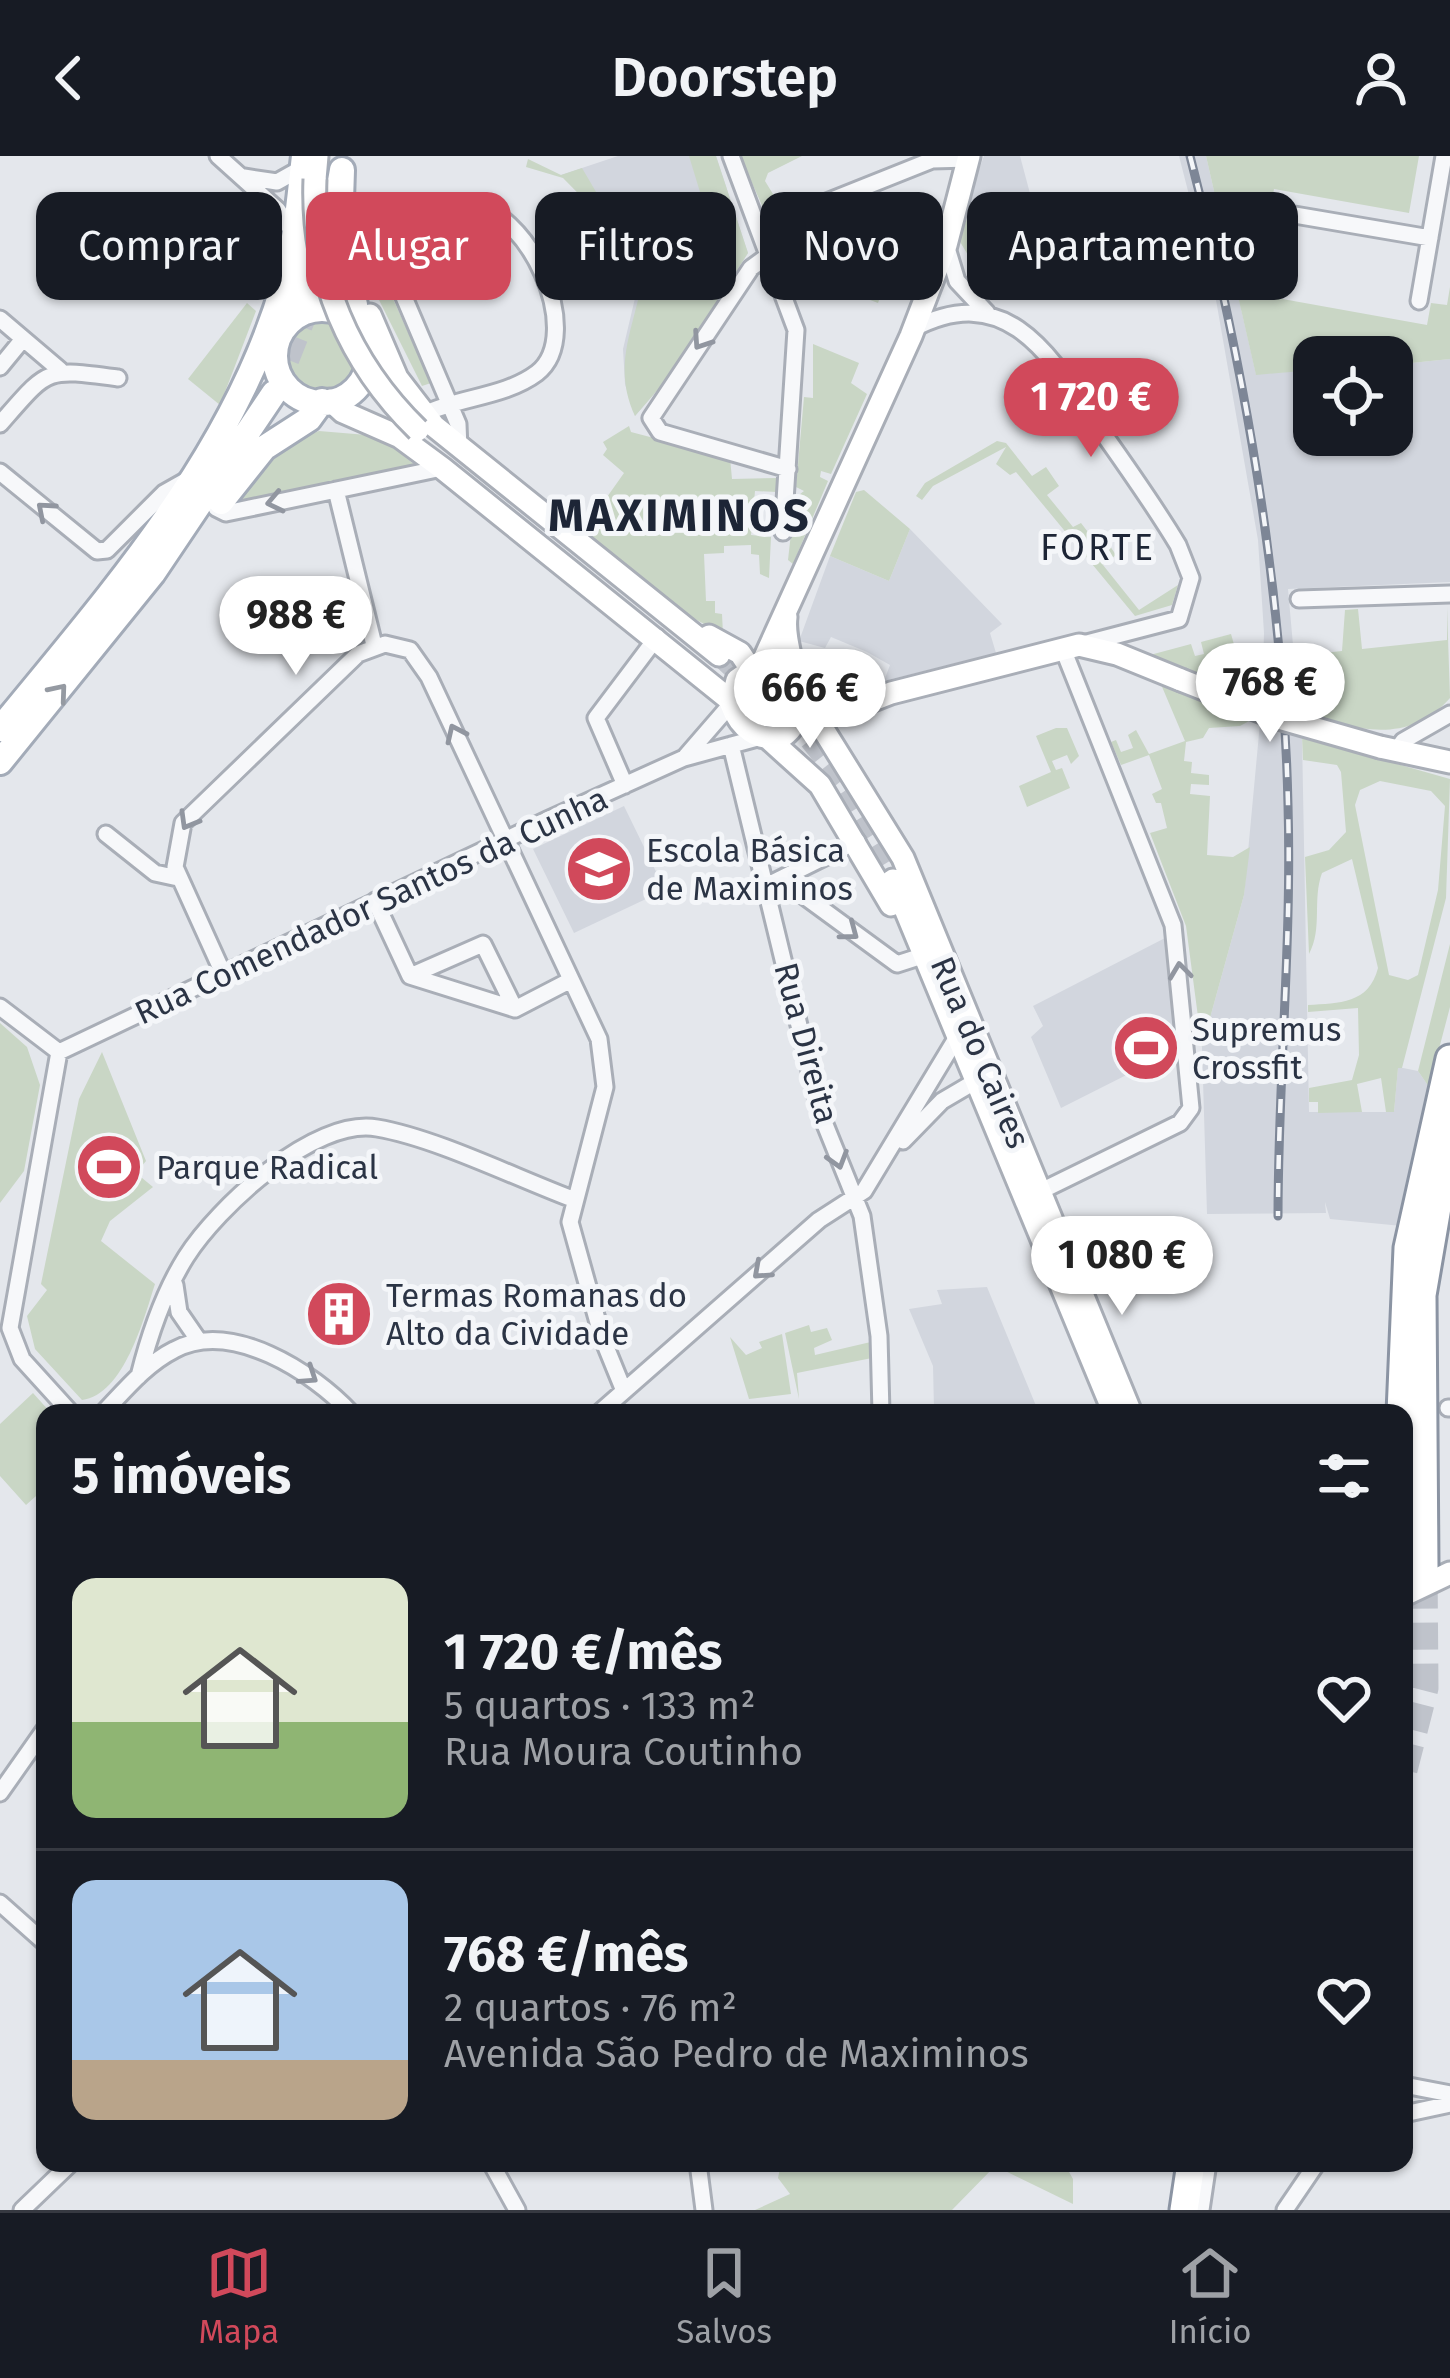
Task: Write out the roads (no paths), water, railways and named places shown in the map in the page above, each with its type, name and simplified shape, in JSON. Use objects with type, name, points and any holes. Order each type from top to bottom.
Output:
[{"type":"highway","points":[[1401,1404],[1402,1306],[1411,1229],[1450,1059]]},
{"type":"highway","points":[[1426,1571],[1422,1295],[1450,1131]]},
{"type":"highway","points":[[1166,2210],[1174,2172]]},
{"type":"highway","points":[[1177,2172],[1184,2210]]},
{"type":"main road","points":[[328,192],[334,156]]},
{"type":"main road","points":[[347,156],[347,192]]},
{"type":"main road","points":[[727,705],[737,680],[755,670],[787,609],[914,329],[946,245],[969,158]]},
{"type":"main road","points":[[0,729],[198,473],[269,345],[309,165]]},
{"type":"main road","points":[[309,165],[320,254],[339,317],[365,368],[421,422],[716,660],[727,705],[746,728],[765,738],[790,732],[799,704],[785,648],[787,609]]},
{"type":"main road","points":[[342,170],[340,231],[355,304],[318,302],[283,314],[307,194],[321,195],[304,297],[312,297],[320,296],[342,170]]},
{"type":"main road","points":[[848,470],[959,193]]},
{"type":"main road","points":[[364,300],[374,339],[421,422],[460,449],[596,564]]},
{"type":"main road","points":[[269,345],[293,321],[322,310],[353,319],[374,339]]},
{"type":"main road","points":[[153,573],[216,508],[264,448],[326,400],[361,381],[374,339]]},
{"type":"main road","points":[[269,345],[281,386],[306,400],[326,400],[400,437],[657,637],[716,660],[780,676],[799,704]]},
{"type":"main road","points":[[0,762],[153,573],[274,393]]},
{"type":"main road","points":[[300,424],[352,417]]},
{"type":"main road","points":[[520,532],[596,564]]},
{"type":"main road","points":[[716,660],[773,630]]},
{"type":"main road","points":[[799,704],[855,708],[1071,647],[1118,653],[1275,716],[1450,762]]},
{"type":"main road","name":"Rua do Caires","points":[[799,704],[847,765],[909,870],[1127,1404]]},
{"type":"main road","points":[[847,765],[844,738],[855,708]]},
{"type":"main road","name":"Rua do Caires","points":[[765,738],[820,785],[922,956]]},
{"type":"main road","name":"Rua do Caires","points":[[893,880],[1110,1404]]},
{"type":"street","points":[[218,156],[284,216],[295,236]]},
{"type":"street","points":[[730,156],[759,229],[936,158],[969,158]]},
{"type":"street","points":[[1419,301],[1444,156]]},
{"type":"street","points":[[241,176],[277,182],[309,165]]},
{"type":"street","points":[[1298,216],[1430,238]]},
{"type":"street","points":[[421,422],[448,402],[488,394],[536,373],[552,348],[553,304],[530,250],[511,232]]},
{"type":"street","points":[[946,245],[957,281],[989,315],[1024,331],[1043,349],[1162,518],[1191,578],[1179,619],[1071,647],[1168,912],[1187,1032],[1189,1115],[1040,1192]]},
{"type":"street","points":[[760,262],[653,411],[652,423],[660,432],[788,469]]},
{"type":"street","points":[[405,300],[458,424],[460,449]]},
{"type":"street","points":[[783,532],[797,339],[784,300]]},
{"type":"street","points":[[914,329],[946,314],[989,315]]},
{"type":"street","points":[[0,319],[60,370]]},
{"type":"street","points":[[0,367],[22,339]]},
{"type":"street","points":[[0,424],[42,377],[60,370],[118,378]]},
{"type":"street","points":[[458,424],[488,394]]},
{"type":"street","points":[[216,508],[226,513],[442,468]]},
{"type":"street","points":[[0,472],[98,550],[107,550],[164,494],[198,473]]},
{"type":"street","points":[[336,490],[374,645]]},
{"type":"street","points":[[1299,599],[1450,594]]},
{"type":"street","points":[[625,784],[596,718],[657,637]]},
{"type":"street","points":[[224,974],[178,878],[176,843],[196,805],[374,645],[401,646],[418,659],[599,1039],[605,1087],[570,1222],[602,1337],[625,1391]]},
{"type":"street","name":"Rua Comendador Santos da Cunha","points":[[684,758],[714,727],[727,705]]},
{"type":"street","points":[[1388,749],[1450,714]]},
{"type":"street","name":"Rua Comendador Santos da Cunha","points":[[59,1052],[625,784],[684,758],[765,738]]},
{"type":"street","name":"Rua Direita","points":[[731,745],[820,1112],[854,1200],[874,1289],[880,1404]]},
{"type":"street","points":[[106,834],[155,873],[178,878]]},
{"type":"street","points":[[768,885],[857,842]]},
{"type":"street","points":[[796,872],[800,893],[853,936],[897,964],[922,956]]},
{"type":"street","points":[[375,901],[410,976],[515,1009],[571,980]]},
{"type":"street","points":[[410,976],[483,944],[515,1009]]},
{"type":"street","points":[[0,1007],[59,1052],[10,1328],[22,1359],[63,1404]]},
{"type":"street","points":[[885,1160],[957,1036]]},
{"type":"street","points":[[610,1404],[819,1220],[854,1200],[942,1101],[976,1081]]},
{"type":"street","points":[[139,1376],[178,1274],[212,1225],[292,1153],[369,1127],[575,1200]]},
{"type":"street","points":[[178,1274],[179,1312],[199,1342]]},
{"type":"street","points":[[112,1404],[173,1350],[199,1342],[274,1354],[330,1390],[343,1404]]},
{"type":"street","points":[[0,1793],[36,1742]]},
{"type":"street","points":[[0,1903],[36,1935]]},
{"type":"street","points":[[1413,2087],[1450,2094]]},
{"type":"street","points":[[1413,2112],[1450,2104]]},
{"type":"street","points":[[22,2210],[62,2172]]},
{"type":"street","points":[[496,2172],[518,2210]]},
{"type":"street","points":[[699,2172],[704,2210]]},
{"type":"street","points":[[1201,2210],[1207,2172]]},
{"type":"street","points":[[1285,2210],[1310,2172]]},
{"type":"tunnel","points":[[274,393],[311,300]]},
{"type":"tunnel","points":[[719,655],[810,740],[858,801]]},
{"type":"tunnel","points":[[840,794],[893,880]]},
{"type":"tunnel","points":[[1413,1735],[1425,1688],[1424,1567]]},
{"type":"railway","points":[[1190,156],[1228,316],[1258,478],[1285,723],[1289,856],[1278,1216]]},
{"type":"place","name":"Escola Básica de Maximinos","points":[[599,869]]},
{"type":"place","name":"Supremus Crossfit","points":[[1146,1048]]},
{"type":"place","name":"Parque Radical","points":[[109,1167]]},
{"type":"place","name":"Termas Romanas do Alto da Cividade","points":[[339,1314]]},
{"type":"district","name":"MAXIMINOS","points":[[680,515]]},
{"type":"district","name":"FORTE","points":[[1098,547]]}]
